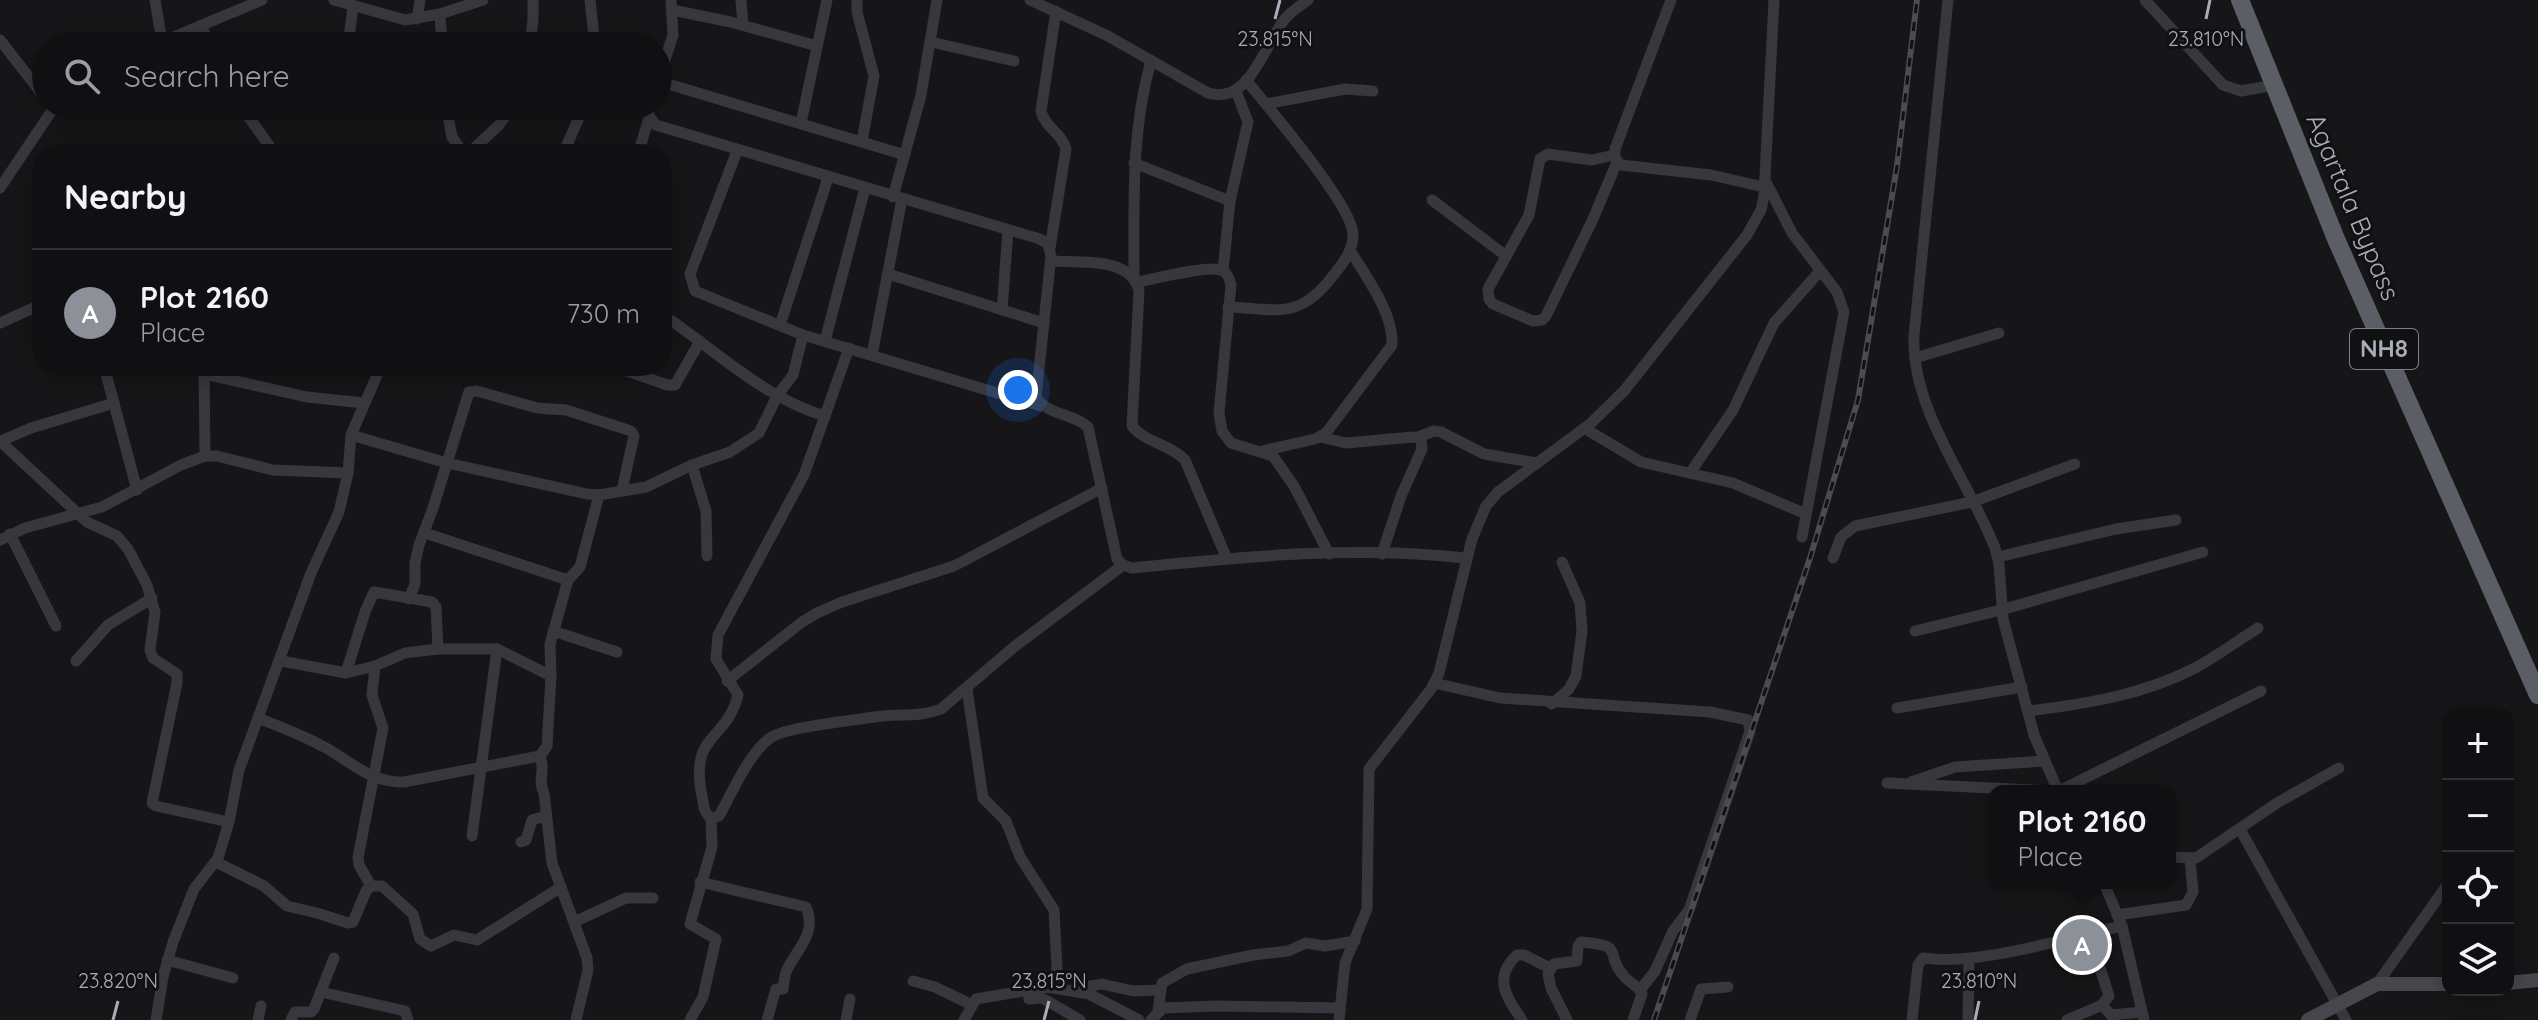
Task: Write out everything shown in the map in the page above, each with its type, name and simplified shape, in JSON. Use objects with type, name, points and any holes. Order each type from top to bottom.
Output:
[{"type":"highway","name":"Agartala Bypass","points":[[2240,0],[2336,239],[2538,695]]},
{"type":"main road","points":[[2514,982],[2538,980]]},
{"type":"main road","points":[[2308,1020],[2377,984],[2442,984]]},
{"type":"street","points":[[155,0],[156,32]]},
{"type":"street","points":[[185,32],[262,0]]},
{"type":"street","points":[[334,0],[393,18],[417,19],[480,1]]},
{"type":"street","points":[[417,19],[420,0]]},
{"type":"street","points":[[532,32],[533,0]]},
{"type":"street","points":[[590,0],[593,32]]},
{"type":"street","points":[[741,0],[743,25]]},
{"type":"street","points":[[801,123],[827,0]]},
{"type":"street","points":[[857,0],[857,12],[874,76],[862,141]]},
{"type":"street","points":[[872,355],[888,274],[897,198],[918,108],[937,0]]},
{"type":"street","points":[[1030,0],[1108,36],[1208,93],[1224,96],[1236,91],[1246,80],[1283,21],[1308,0]]},
{"type":"street","points":[[1671,0],[1616,159],[1568,271],[1542,320],[1533,321],[1519,316],[1489,299],[1489,286],[1529,215],[1538,165],[1543,155],[1616,159],[1634,167],[1765,184]]},
{"type":"street","points":[[1155,1016],[1163,1008],[1216,1006],[1340,1014],[1345,963],[1365,917],[1368,902],[1369,769],[1434,683],[1445,655],[1466,558],[1486,506],[1498,492],[1584,428],[1624,391],[1747,235],[1761,210],[1774,0]]},
{"type":"street","points":[[1948,0],[1914,335],[1915,358],[1919,382],[1936,423],[1998,557],[2001,610],[2028,711],[2054,785]]},
{"type":"street","points":[[2145,0],[2223,85],[2241,91],[2274,85]]},
{"type":"street","points":[[672,32],[671,5],[817,46]]},
{"type":"street","points":[[350,32],[353,6]]},
{"type":"street","points":[[1041,406],[1036,390],[1050,255],[1066,149],[1062,138],[1046,124],[1041,111],[1056,11]]},
{"type":"street","points":[[440,14],[441,32]]},
{"type":"street","points":[[201,25],[204,32]]},
{"type":"street","points":[[0,40],[32,81]]},
{"type":"street","points":[[931,42],[1014,61]]},
{"type":"street","points":[[1151,61],[1137,121],[1134,163],[1136,279],[1132,426],[1137,432],[1176,450],[1185,460],[1227,559]]},
{"type":"street","points":[[1228,307],[1300,307],[1319,293],[1350,250],[1353,227],[1346,212],[1297,142],[1246,80]]},
{"type":"street","points":[[672,85],[905,155]]},
{"type":"street","points":[[1266,104],[1349,88],[1373,91]]},
{"type":"street","points":[[1223,271],[1230,201],[1248,122],[1236,91]]},
{"type":"street","points":[[0,188],[46,120]]},
{"type":"street","points":[[251,120],[268,144]]},
{"type":"street","points":[[448,120],[449,130],[459,144]]},
{"type":"street","points":[[477,144],[502,120]]},
{"type":"street","points":[[567,144],[578,120]]},
{"type":"street","points":[[641,144],[648,120]]},
{"type":"street","points":[[654,120],[656,125],[737,151],[1040,239],[1050,255],[1122,268],[1136,279],[1209,269],[1223,271],[1231,285],[1219,398],[1220,425],[1231,443],[1262,451],[1280,464],[1329,554]]},
{"type":"street","points":[[737,151],[690,274],[695,291],[803,335],[1080,420],[1088,427],[1117,559],[1123,565],[1132,568],[1329,554],[1466,558]]},
{"type":"street","points":[[1134,163],[1230,201]]},
{"type":"street","points":[[780,325],[828,178]]},
{"type":"street","points":[[1765,184],[1792,233],[1843,304],[1844,325],[1802,537]]},
{"type":"street","points":[[825,341],[865,188]]},
{"type":"street","points":[[1432,200],[1506,256]]},
{"type":"street","points":[[1002,310],[1008,230]]},
{"type":"street","points":[[1320,437],[1344,412],[1392,345],[1384,311],[1350,250]]},
{"type":"street","points":[[1690,473],[1733,410],[1774,323],[1820,271]]},
{"type":"street","points":[[888,274],[1044,323]]},
{"type":"street","points":[[0,323],[32,309]]},
{"type":"street","points":[[672,321],[777,396],[799,408],[825,416]]},
{"type":"street","points":[[1915,358],[1999,333]]},
{"type":"street","points":[[351,435],[447,463],[599,495],[646,487],[692,465],[730,452],[759,433],[777,396],[793,375],[803,335]]},
{"type":"street","points":[[641,376],[675,385],[700,341]]},
{"type":"street","points":[[849,348],[804,475],[718,635],[716,659],[738,695],[735,707],[700,755],[698,780],[705,814],[711,818],[719,816],[748,764],[774,736],[874,717],[931,713],[953,701],[1014,647],[1123,565]]},
{"type":"street","points":[[107,376],[137,490]]},
{"type":"street","points":[[204,376],[205,456]]},
{"type":"street","points":[[227,376],[307,397],[364,403]]},
{"type":"street","points":[[156,1020],[167,960],[194,889],[216,862],[229,822],[239,770],[311,573],[339,512],[348,473],[351,435],[376,376]]},
{"type":"street","points":[[409,599],[415,584],[416,558],[467,394],[472,391],[537,408],[566,410],[631,431],[634,436],[622,490]]},
{"type":"street","points":[[114,403],[31,428],[0,441],[78,514],[96,528],[117,536],[128,549],[152,598],[156,620],[150,650],[153,658],[177,674],[152,803],[229,822]]},
{"type":"street","points":[[1584,428],[1641,462],[1733,483],[1806,514]]},
{"type":"street","points":[[1262,451],[1320,437],[1346,443],[1418,437],[1434,431],[1484,454],[1537,463]]},
{"type":"street","points":[[1382,554],[1401,496],[1422,449],[1423,444],[1418,437]]},
{"type":"street","points":[[56,626],[5,537],[102,507],[181,465],[205,456],[217,456],[273,470],[348,473]]},
{"type":"street","points":[[1833,558],[1841,537],[1855,526],[1972,502],[2075,464]]},
{"type":"street","points":[[692,465],[706,511],[707,556]]},
{"type":"street","points":[[727,681],[817,613],[954,566],[1102,488]]},
{"type":"street","points":[[258,718],[326,748],[372,778],[387,782],[404,782],[540,756],[547,746],[550,644],[568,580],[580,567],[599,495]]},
{"type":"street","points":[[1998,557],[2116,529],[2176,520]]},
{"type":"street","points":[[425,533],[568,580]]},
{"type":"street","points":[[1915,631],[2001,610],[2203,552]]},
{"type":"street","points":[[1552,704],[1569,689],[1576,676],[1582,631],[1580,603],[1562,562]]},
{"type":"street","points":[[346,673],[374,592],[428,600],[436,607],[438,649]]},
{"type":"street","points":[[76,661],[108,625],[152,598]]},
{"type":"street","points":[[2028,711],[2095,703],[2160,682],[2195,668],[2258,628]]},
{"type":"street","points":[[553,631],[617,652]]},
{"type":"street","points":[[281,661],[346,673],[375,666],[405,653],[438,649],[497,649],[551,676]]},
{"type":"street","points":[[472,836],[497,649]]},
{"type":"street","points":[[371,886],[358,858],[383,728],[372,695],[375,666]]},
{"type":"street","points":[[1434,683],[1476,695],[1552,704],[1710,712],[1746,719],[1750,723],[1750,731],[1689,910],[1673,931],[1655,971],[1641,989]]},
{"type":"street","points":[[1897,708],[2022,687]]},
{"type":"street","points":[[967,689],[983,798],[1006,821],[1020,857],[1054,910],[1057,969],[1053,984],[1047,987]]},
{"type":"street","points":[[2069,785],[2261,691]]},
{"type":"street","points":[[540,756],[543,762],[540,785],[544,793],[552,863],[587,958],[588,970],[576,1020]]},
{"type":"street","points":[[1906,784],[1955,767],[2044,761]]},
{"type":"street","points":[[2176,858],[2190,859],[2301,788],[2339,768]]},
{"type":"street","points":[[1887,783],[1988,788]]},
{"type":"street","points":[[521,842],[526,840],[532,820],[546,816]]},
{"type":"street","points":[[690,1020],[703,997],[716,939],[690,924],[712,847],[711,818]]},
{"type":"street","points":[[2240,829],[2346,1020]]},
{"type":"street","points":[[1912,1020],[1920,960],[1969,958],[2089,934],[2120,921],[2186,905],[2193,892],[2190,859]]},
{"type":"street","points":[[216,862],[264,886],[287,906],[348,923],[353,922],[366,891],[371,886],[382,886],[413,914],[420,939],[431,946],[454,935],[477,940],[561,887]]},
{"type":"street","points":[[700,882],[806,907],[810,916],[804,945],[787,968],[783,989],[776,989],[767,1020]]},
{"type":"street","points":[[2102,1005],[2111,1015],[2143,1016],[2120,921],[2107,889]]},
{"type":"street","points":[[2377,984],[2442,892]]},
{"type":"street","points":[[574,922],[626,898],[653,898]]},
{"type":"street","points":[[2067,1020],[2102,1005],[2109,996],[2089,934]]},
{"type":"street","points":[[1155,1016],[1165,980],[1187,969],[1288,951],[1306,943],[1325,946],[1355,941]]},
{"type":"street","points":[[1567,1020],[1548,980],[1550,968],[1554,964],[1577,961],[1577,949],[1581,942],[1604,944],[1613,951],[1622,973],[1641,989],[1633,1020],[1627,1020]]},
{"type":"street","points":[[1522,1020],[1505,994],[1506,971],[1517,955],[1524,955],[1550,968]]},
{"type":"street","points":[[291,1020],[295,1012],[311,1012],[334,958]]},
{"type":"street","points":[[1968,1020],[1969,958]]},
{"type":"street","points":[[167,960],[233,978]]},
{"type":"street","points":[[913,981],[935,987],[972,1005]]},
{"type":"street","points":[[1068,990],[1102,984],[1133,991],[1160,990]]},
{"type":"street","points":[[964,1020],[976,999],[1047,987],[1089,994],[1139,1020]]},
{"type":"street","points":[[1690,1020],[1701,989],[1728,987]]},
{"type":"street","points":[[1028,990],[1029,999],[1042,998],[1080,1020]]},
{"type":"street","points":[[321,992],[405,1011],[408,1020]]},
{"type":"street","points":[[846,1020],[850,999]]},
{"type":"street","points":[[258,1020],[261,1006]]},
{"type":"railway","points":[[1654,1020],[1810,558],[1858,400],[1897,166],[1917,0]]},
{"type":"place","name":"Plot 2160","points":[[2082,945]]}]
